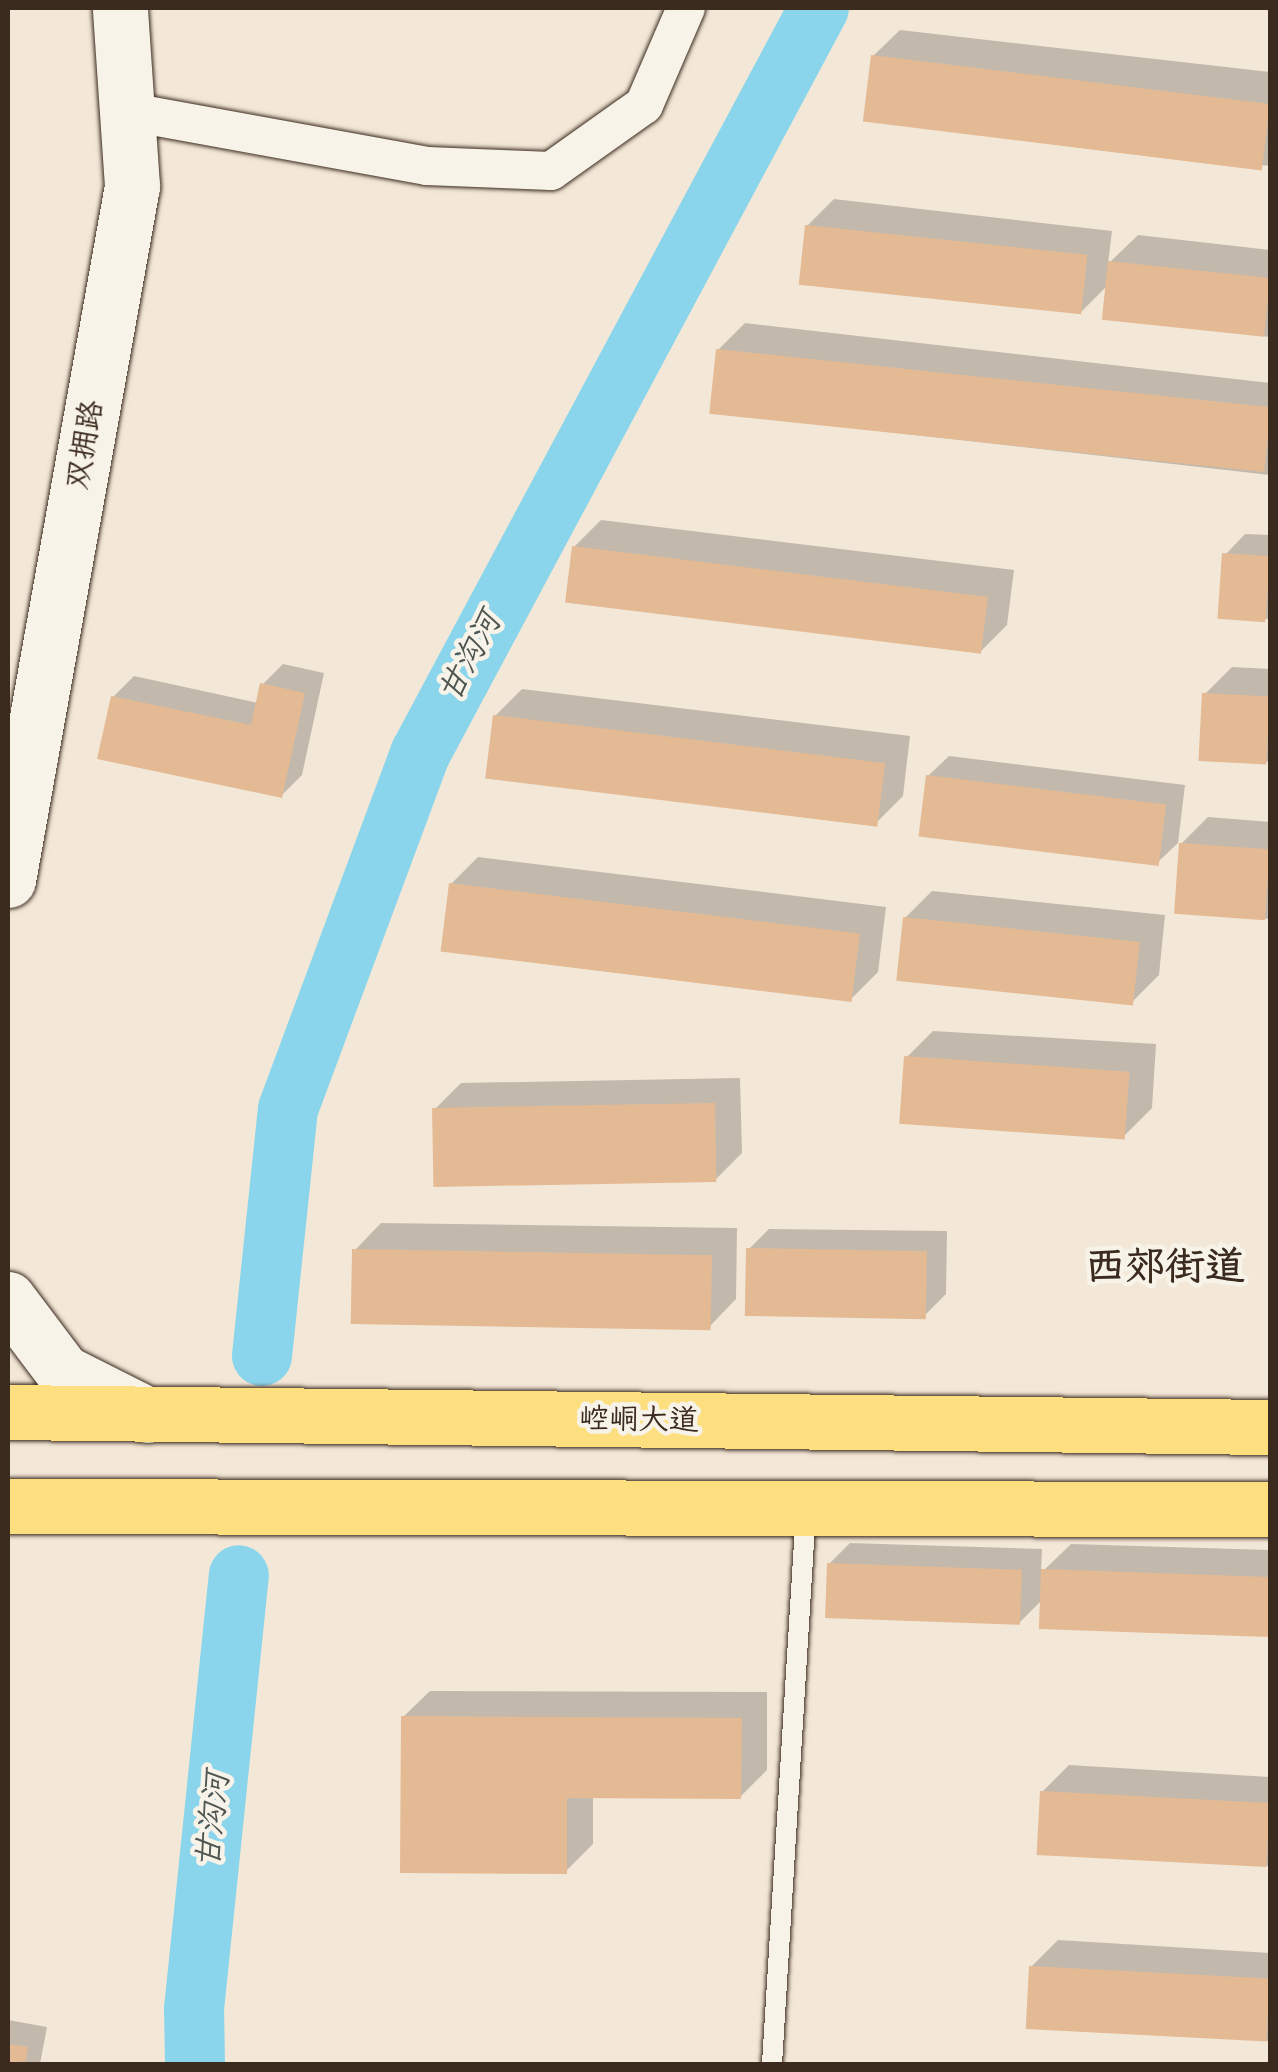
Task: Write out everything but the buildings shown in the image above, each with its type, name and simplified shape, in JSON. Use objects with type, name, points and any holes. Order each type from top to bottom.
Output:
[{"type":"main road","name":"双拥路","points":[[8,717],[103,183],[91,8]]},
{"type":"main road","name":"双拥路","points":[[8,880],[132,186],[120,8]]},
{"type":"main road","points":[[8,1299],[64,1372],[148,1415]]},
{"type":"main road","name":"崆峒大道","points":[[8,1412],[1270,1427]]},
{"type":"main road","points":[[8,1506],[1270,1508]]},
{"type":"street","points":[[130,112],[427,166],[551,171],[644,104],[686,8]]},
{"type":"lane","points":[[772,2064],[806,1507]]},
{"type":"waterway","name":"甘沟河","points":[[262,1356],[288,1109],[420,754],[819,8]]},
{"type":"waterway","name":"甘沟河","points":[[195,2064],[194,2009],[239,1575]]},
{"type":"district","name":"西郊街道","points":[[1165,1268]]}]
